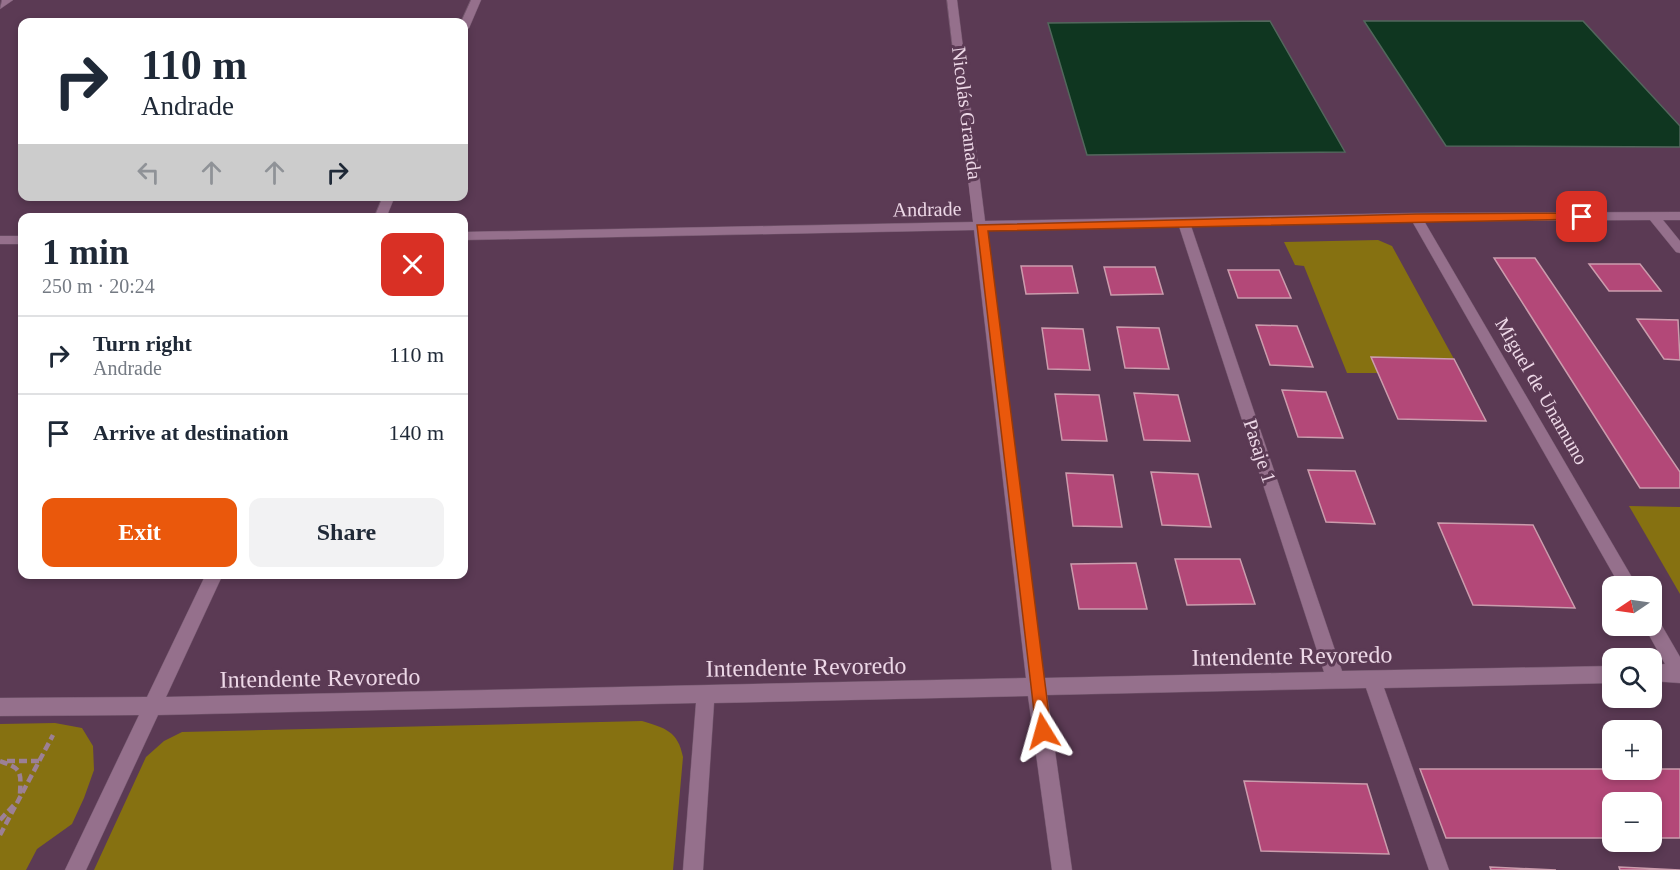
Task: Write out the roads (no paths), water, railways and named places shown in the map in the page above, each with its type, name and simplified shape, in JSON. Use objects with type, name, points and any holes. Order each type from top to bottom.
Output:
[{"type":"street","points":[[468,19],[476,0]]},
{"type":"street","name":"Nicolás Granada","points":[[952,0],[1036,685],[1062,870]]},
{"type":"street","points":[[1653,216],[1680,249]]},
{"type":"street","name":"Andrade","points":[[468,236],[1416,217],[1680,216]]},
{"type":"street","name":"Miguel de Unamuno","points":[[1416,217],[1623,576]]},
{"type":"street","name":"Pasaje 1","points":[[1184,222],[1336,680]]},
{"type":"street","points":[[0,240],[18,240]]},
{"type":"street","points":[[75,870],[213,579]]},
{"type":"street","points":[[1658,636],[1680,673]]},
{"type":"street","points":[[1662,673],[1680,673]]},
{"type":"street","name":"Intendente Revoredo","points":[[0,707],[154,706],[1602,674]]},
{"type":"street","points":[[1372,679],[1439,870]]},
{"type":"street","points":[[693,870],[706,693]]}]
